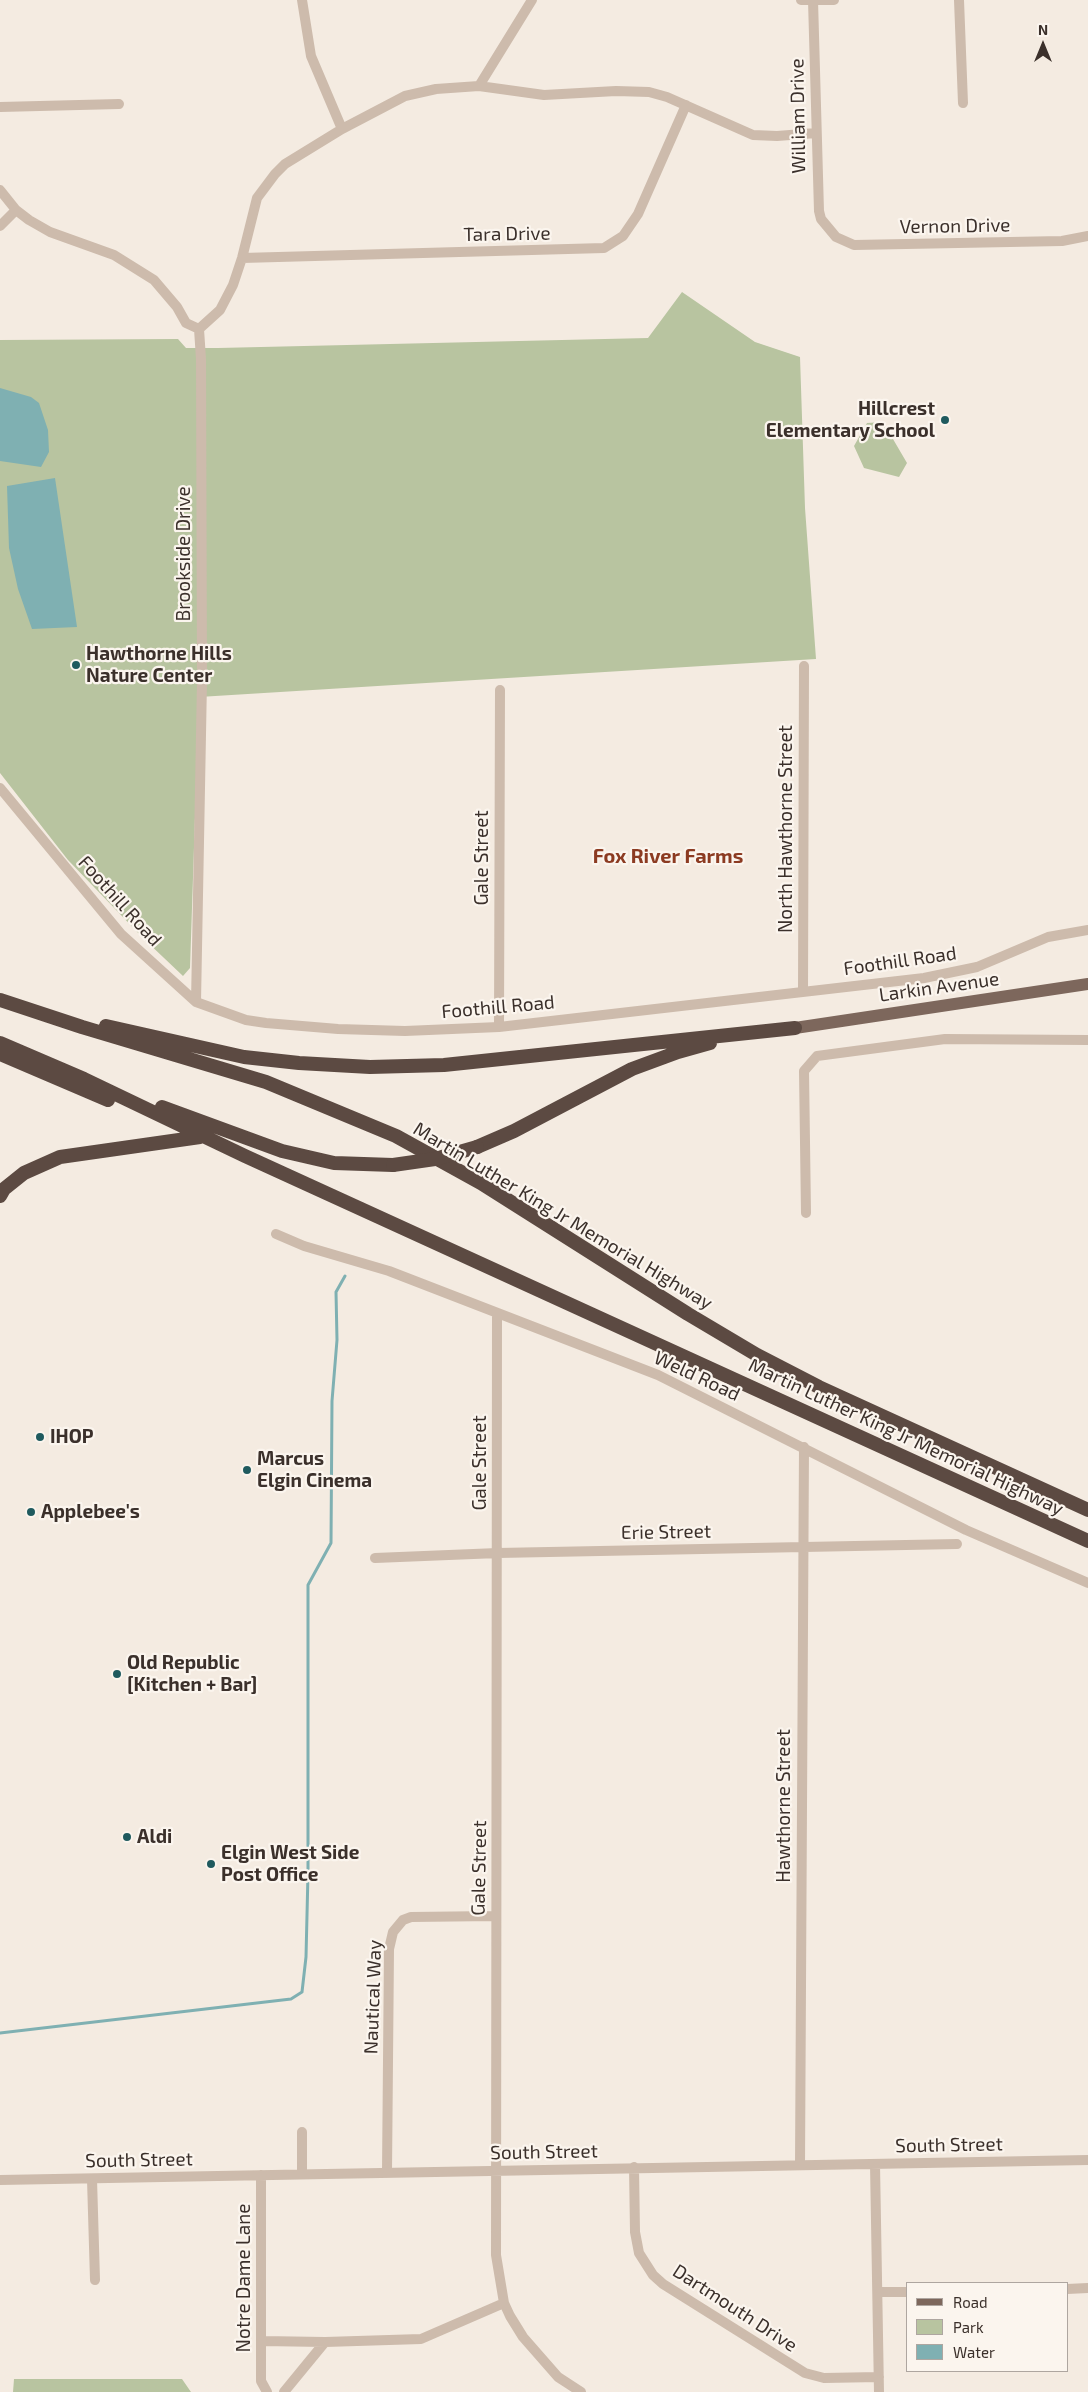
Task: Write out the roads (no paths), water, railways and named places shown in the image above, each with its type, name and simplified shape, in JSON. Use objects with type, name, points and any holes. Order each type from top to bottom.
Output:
[{"type":"highway","points":[[0,999],[119,1029],[244,1057],[299,1063],[370,1067],[444,1065],[795,1028]]},
{"type":"highway","name":"Martin Luther King Jr Memorial Highway","points":[[0,999],[266,1082],[396,1136],[481,1182],[688,1314],[757,1355],[819,1387],[1088,1510]]},
{"type":"highway","points":[[84,1079],[282,1151],[334,1163],[393,1165],[435,1158],[477,1147],[514,1131],[632,1070],[678,1052],[714,1042],[795,1028]]},
{"type":"highway","name":"Martin Luther King Jr Memorial Highway","points":[[0,1043],[84,1079],[245,1156],[1088,1541]]},
{"type":"highway","points":[[0,1054],[245,1156]]},
{"type":"highway","points":[[0,1196],[4,1189],[24,1174],[60,1157],[200,1137]]},
{"type":"main road","name":"Larkin Avenue","points":[[795,1028],[1088,984]]},
{"type":"street","points":[[302,0],[312,56],[342,129]]},
{"type":"street","points":[[479,86],[532,0]]},
{"type":"street","points":[[801,0],[834,0]]},
{"type":"street","name":"William Drive","points":[[813,0],[819,211],[828,228]]},
{"type":"street","points":[[959,0],[963,103]]},
{"type":"street","points":[[0,190],[16,210],[50,232],[114,255],[137,268],[154,280],[167,293],[186,323],[199,329],[220,310],[233,285],[257,198],[275,174],[285,164],[342,129],[405,96],[436,89],[479,86],[544,95],[616,91],[648,92],[686,105],[753,135],[778,136],[816,133]]},
{"type":"street","points":[[0,107],[119,104]]},
{"type":"street","name":"Tara Drive","points":[[242,258],[604,248],[623,236],[634,220],[650,189],[686,105]]},
{"type":"street","points":[[0,226],[16,210]]},
{"type":"street","name":"Vernon Drive","points":[[828,228],[841,241],[854,245],[1062,242],[1088,236]]},
{"type":"street","name":"Brookside Drive","points":[[196,1002],[202,682],[202,359],[199,329]]},
{"type":"street","name":"North Hawthorne Street","points":[[803,992],[804,666]]},
{"type":"street","name":"Gale Street","points":[[499,1027],[500,690]]},
{"type":"street","name":"Foothill Road","points":[[0,788],[121,934],[196,1002],[246,1020],[305,1027],[405,1031],[499,1027],[924,978],[977,968],[1048,937],[1088,930]]},
{"type":"street","points":[[806,1213],[804,1071],[817,1056],[945,1039],[1088,1040]]},
{"type":"street","name":"Weld Road","points":[[276,1234],[304,1246],[389,1271],[658,1375],[966,1530],[1088,1583]]},
{"type":"street","name":"Gale Street","points":[[498,1313],[496,2255],[504,2303],[523,2337],[558,2377],[581,2392]]},
{"type":"street","name":"Hawthorne Street","points":[[800,2164],[804,1447]]},
{"type":"street","name":"Erie Street","points":[[376,1558],[498,1553],[957,1544]]},
{"type":"street","name":"Nautical Way","points":[[387,2172],[389,1948],[392,1932],[403,1920],[411,1917],[496,1916]]},
{"type":"street","points":[[302,2132],[302,2174]]},
{"type":"street","name":"South Street","points":[[0,2180],[1088,2160]]},
{"type":"street","points":[[875,2164],[879,2392]]},
{"type":"street","name":"Dartmouth Drive","points":[[634,2167],[635,2232],[639,2253],[653,2275],[663,2284],[805,2373],[824,2378],[879,2377]]},
{"type":"street","name":"Notre Dame Lane","points":[[261,2175],[261,2381],[267,2392]]},
{"type":"street","points":[[92,2179],[95,2280]]},
{"type":"street","points":[[1068,2288],[1088,2288]]},
{"type":"street","points":[[878,2292],[906,2292]]},
{"type":"street","points":[[262,2340],[325,2342],[421,2339],[504,2303]]},
{"type":"street","points":[[284,2392],[325,2342]]},
{"type":"water","points":[[0,388],[31,397],[39,403],[48,430],[49,452],[41,467],[0,461]]},
{"type":"water","points":[[55,478],[77,627],[32,629],[18,589],[9,548],[7,486]]},
{"type":"waterway","points":[[0,2033],[291,1999],[302,1992],[306,1957],[308,1873],[308,1585],[331,1543],[332,1401],[337,1340],[336,1292],[345,1276]]},
{"type":"place","name":"Hillcrest Elementary School","points":[[945,420]]},
{"type":"place","name":"Hawthorne Hills Nature Center","points":[[76,665]]},
{"type":"place","name":"IHOP","points":[[40,1437]]},
{"type":"place","name":"Marcus Elgin Cinema","points":[[247,1470]]},
{"type":"place","name":"Applebee's","points":[[31,1512]]},
{"type":"place","name":"Old Republic [Kitchen + Bar]","points":[[117,1674]]},
{"type":"place","name":"Aldi","points":[[127,1837]]},
{"type":"place","name":"Elgin West Side Post Office","points":[[211,1864]]},
{"type":"district","name":"Fox River Farms","points":[[668,856]]}]
